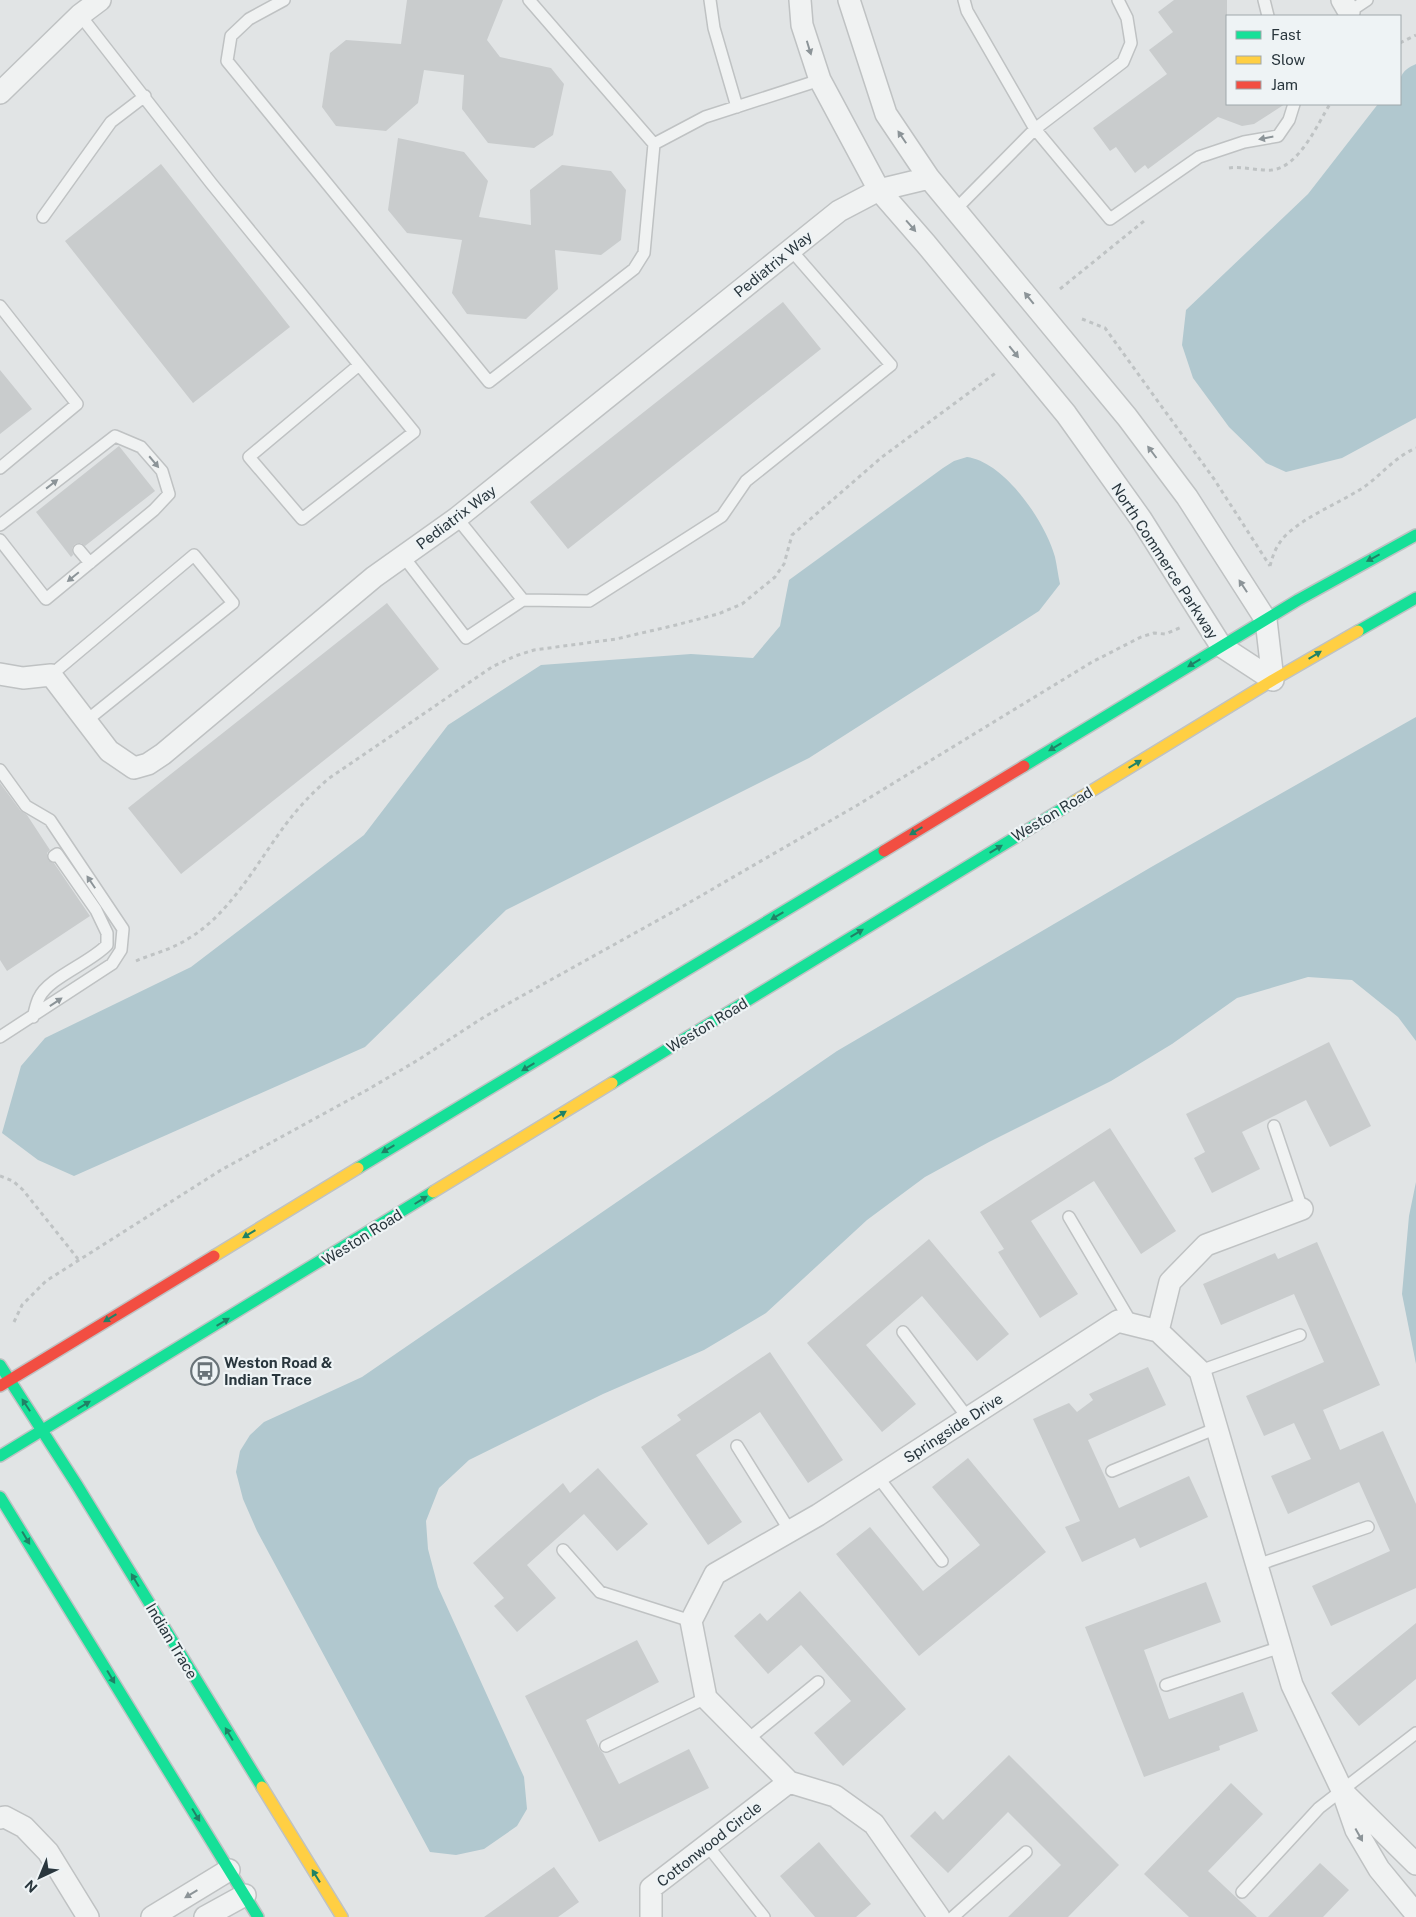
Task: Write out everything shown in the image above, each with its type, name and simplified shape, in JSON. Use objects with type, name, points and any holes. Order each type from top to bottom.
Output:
[{"type":"main road","points":[[5,1383],[357,1168],[756,930],[1221,646],[1416,534]]},
{"type":"main road","name":"Weston Road","points":[[0,1456],[1273,680],[1416,598]]},
{"type":"main road","name":"Indian Trace","points":[[0,1365],[5,1383],[42,1431],[342,1917]]},
{"type":"main road","points":[[0,1497],[258,1917]]},
{"type":"street","points":[[0,93],[80,15],[100,0]]},
{"type":"street","name":"North Commerce Parkway","points":[[800,0],[802,25],[820,80],[879,190],[1066,414],[1140,519],[1221,646],[1273,680]]},
{"type":"street","points":[[849,0],[886,114],[929,178],[1127,417],[1186,497],[1266,620],[1273,680]]},
{"type":"street","name":"Pediatrix Way","points":[[51,675],[110,751],[134,768],[148,764],[163,754],[374,577],[457,518],[839,212],[879,190],[929,178]]},
{"type":"street","points":[[0,674],[23,678],[51,675]]},
{"type":"street","points":[[1302,1209],[1206,1245],[1170,1282],[1158,1331],[1200,1371],[1292,1685],[1342,1790],[1356,1830],[1379,1868],[1416,1914]]},
{"type":"street","name":"Springside Drive","points":[[691,1620],[715,1574],[818,1516],[1118,1321],[1158,1331]]},
{"type":"street","points":[[691,1620],[706,1698],[789,1782],[835,1796],[874,1824],[939,1917]]},
{"type":"street","name":"Cottonwood Circle","points":[[649,1916],[651,1888],[789,1782]]},
{"type":"street","points":[[1342,1790],[1416,1864]]},
{"type":"street","points":[[0,1818],[5,1817],[24,1827],[48,1852],[88,1917]]},
{"type":"street","points":[[152,1917],[229,1870]]},
{"type":"street","points":[[205,1917],[245,1896]]},
{"type":"lane","points":[[284,0],[249,19],[230,36],[227,61],[489,382],[634,269],[644,253],[654,144],[529,0]]},
{"type":"lane","points":[[710,0],[714,28],[737,107]]},
{"type":"lane","points":[[964,0],[967,11],[1035,129],[1110,219],[1199,156],[1244,142],[1278,136],[1289,120],[1294,105]]},
{"type":"lane","points":[[956,209],[1035,129],[1123,62],[1131,43],[1127,18],[1118,0]]},
{"type":"lane","points":[[1264,0],[1268,15]]},
{"type":"lane","points":[[1346,6],[1367,0]]},
{"type":"lane","points":[[80,15],[211,183],[414,432],[302,519],[249,457],[359,365]]},
{"type":"lane","points":[[654,144],[705,117],[820,80]]},
{"type":"lane","points":[[43,217],[111,122],[145,96]]},
{"type":"lane","points":[[403,556],[466,638],[523,600],[589,601],[722,516],[746,481],[891,365],[791,250]]},
{"type":"lane","points":[[0,306],[77,404],[0,468]]},
{"type":"lane","points":[[0,525],[40,501],[115,436],[141,447],[162,472],[169,494],[154,510],[46,599],[0,540]]},
{"type":"lane","points":[[457,518],[523,600]]},
{"type":"lane","points":[[80,550],[90,563]]},
{"type":"lane","points":[[51,675],[194,555],[233,603],[86,721]]},
{"type":"lane","points":[[0,770],[26,806],[50,820],[123,929],[121,950],[112,964],[0,1037]]},
{"type":"lane","points":[[33,1017],[40,996],[49,985],[99,953],[107,945],[107,933],[96,910],[56,854],[54,856]]},
{"type":"lane","points":[[1274,1126],[1302,1209]]},
{"type":"lane","points":[[1069,1217],[1133,1325]]},
{"type":"lane","points":[[904,1332],[968,1418]]},
{"type":"lane","points":[[1200,1371],[1300,1335]]},
{"type":"lane","points":[[1112,1471],[1216,1428]]},
{"type":"lane","points":[[737,1446],[790,1531]]},
{"type":"lane","points":[[878,1477],[942,1561]]},
{"type":"lane","points":[[1257,1565],[1368,1527]]},
{"type":"lane","points":[[563,1550],[600,1592],[691,1620]]},
{"type":"lane","points":[[1166,1685],[1281,1647]]},
{"type":"lane","points":[[747,1740],[818,1682]]},
{"type":"lane","points":[[606,1746],[706,1698]]},
{"type":"lane","points":[[1242,1892],[1319,1808],[1416,1733]]},
{"type":"lane","points":[[707,1845],[764,1917]]},
{"type":"lane","points":[[953,1917],[1026,1852]]},
{"type":"path","points":[[1401,42],[1416,35]]},
{"type":"path","points":[[1225,169],[1273,170],[1294,160],[1329,105]]},
{"type":"path","points":[[1060,289],[1152,215]]},
{"type":"path","points":[[1082,319],[1105,328],[1214,479],[1270,566],[1278,545],[1285,536],[1326,508],[1362,488],[1394,460],[1416,448]]},
{"type":"path","points":[[128,966],[187,940],[219,913],[237,892],[298,810],[328,779],[423,716],[460,687],[492,667],[515,656],[534,650],[642,633],[718,614],[742,604],[774,578],[784,564],[792,535],[882,457],[997,372]]},
{"type":"path","points":[[14,1322],[22,1305],[46,1281],[221,1170],[367,1090],[418,1060],[484,1016],[670,913],[840,815],[1092,662],[1141,637],[1154,633],[1165,634],[1185,625]]},
{"type":"path","points":[[0,1176],[13,1181],[23,1190],[78,1259]]},
{"type":"water","points":[[1416,64],[1416,418],[1342,458],[1286,472],[1266,463],[1229,427],[1193,378],[1182,345],[1186,310],[1308,194],[1377,105],[1401,105],[1401,78],[1409,67]]},
{"type":"water","points":[[967,457],[981,461],[996,470],[1009,482],[1022,496],[1043,528],[1055,557],[1060,584],[1039,611],[809,758],[506,910],[365,1047],[74,1176],[38,1160],[2,1133],[21,1066],[45,1038],[191,967],[364,835],[448,725],[541,665],[691,654],[753,658],[780,626],[789,580],[943,468],[954,461]]},
{"type":"water","points":[[1416,717],[1416,1041],[1398,1017],[1352,980],[1308,977],[1237,998],[1172,1044],[1111,1081],[989,1142],[925,1177],[867,1220],[766,1313],[704,1350],[603,1394],[469,1460],[439,1488],[426,1521],[428,1549],[438,1587],[524,1777],[527,1809],[517,1826],[484,1849],[456,1855],[430,1852],[257,1531],[243,1499],[236,1472],[240,1451],[250,1435],[264,1422],[362,1377],[837,1051],[1153,866]]},
{"type":"water","points":[[1416,1182],[1416,1364],[1402,1294],[1409,1216]]},
{"type":"building","points":[[407,0],[503,0],[487,40],[500,57],[551,68],[564,84],[553,135],[534,148],[488,143],[462,109],[464,75],[424,70],[418,103],[386,131],[336,126],[322,107],[330,53],[346,40],[401,44]]},
{"type":"building","points":[[1174,0],[1227,0],[1226,105],[1283,105],[1254,124],[1242,126],[1218,117],[1148,169],[1145,165],[1135,173],[1116,147],[1110,151],[1093,128],[1167,74],[1149,50],[1173,32],[1158,12]]},
{"type":"building","points":[[398,138],[464,152],[488,181],[479,217],[531,225],[530,190],[562,165],[611,171],[626,190],[621,240],[601,255],[555,250],[558,289],[526,319],[467,314],[452,293],[462,240],[407,233],[388,210]]},
{"type":"building","points":[[161,164],[290,327],[193,403],[65,241]]},
{"type":"building","points":[[783,302],[821,349],[568,549],[530,502]]},
{"type":"building","points":[[0,370],[32,409],[0,434]]},
{"type":"building","points":[[119,446],[155,491],[85,546],[81,543],[75,544],[72,548],[73,555],[71,557],[36,512]]},
{"type":"building","points":[[387,603],[439,669],[181,874],[128,808]]},
{"type":"building","points":[[0,783],[20,810],[27,815],[50,850],[47,853],[48,860],[54,863],[90,916],[7,971],[0,960]]},
{"type":"building","points":[[1329,1042],[1371,1126],[1330,1147],[1306,1100],[1242,1132],[1260,1169],[1212,1193],[1194,1158],[1205,1152],[1186,1114]]},
{"type":"building","points":[[1110,1128],[1176,1231],[1141,1254],[1094,1181],[1031,1221],[1078,1294],[1040,1318],[998,1252],[1004,1249],[980,1212]]},
{"type":"building","points":[[929,1239],[1009,1334],[977,1361],[922,1296],[866,1345],[916,1404],[882,1432],[807,1343]]},
{"type":"building","points":[[1317,1242],[1380,1385],[1323,1410],[1340,1450],[1383,1431],[1416,1504],[1416,1588],[1331,1626],[1312,1586],[1390,1551],[1359,1482],[1288,1514],[1271,1476],[1311,1459],[1294,1423],[1264,1436],[1246,1396],[1324,1362],[1294,1294],[1221,1325],[1203,1284],[1275,1253],[1278,1259]]},
{"type":"building","points":[[770,1352],[843,1460],[808,1483],[760,1412],[696,1455],[742,1522],[708,1545],[641,1447],[681,1420],[677,1415]]},
{"type":"building","points":[[1148,1367],[1166,1405],[1088,1440],[1119,1508],[1189,1476],[1208,1517],[1140,1548],[1135,1538],[1082,1562],[1065,1527],[1080,1521],[1033,1419],[1069,1403],[1077,1412],[1093,1400],[1089,1394]]},
{"type":"building","points":[[968,1458],[1046,1552],[919,1656],[836,1554],[870,1527],[923,1591],[980,1545],[932,1487]]},
{"type":"building","points":[[598,1468],[648,1524],[617,1551],[584,1514],[527,1565],[556,1598],[517,1632],[494,1606],[504,1598],[473,1563],[563,1483],[570,1493]]},
{"type":"building","points":[[1206,1582],[1221,1622],[1144,1650],[1169,1719],[1243,1692],[1258,1731],[1219,1746],[1220,1750],[1144,1777],[1085,1627]]},
{"type":"building","points":[[800,1591],[906,1709],[843,1766],[814,1733],[851,1701],[801,1645],[768,1674],[734,1636],[760,1613],[767,1621]]},
{"type":"building","points":[[1416,1623],[1416,1679],[1359,1726],[1331,1693]]},
{"type":"building","points":[[637,1640],[659,1682],[586,1720],[600,1750],[619,1784],[689,1749],[709,1788],[599,1842],[525,1696]]},
{"type":"building","points":[[1009,1755],[1119,1865],[1068,1917],[1008,1917],[1061,1865],[1008,1812],[948,1873],[910,1836],[935,1811],[943,1820]]},
{"type":"building","points":[[1231,1783],[1263,1814],[1208,1871],[1257,1917],[1189,1917],[1144,1874]]},
{"type":"building","points":[[819,1842],[871,1904],[856,1917],[815,1917],[780,1876]]},
{"type":"building","points":[[1320,1863],[1349,1890],[1323,1917],[1268,1917]]},
{"type":"building","points":[[554,1867],[579,1902],[558,1917],[484,1917]]},
{"type":"traffic: fast","points":[[1024,766],[1298,600],[1416,535]]},
{"type":"traffic: fast","points":[[1358,631],[1416,598]]},
{"type":"traffic: fast","points":[[612,1083],[1075,801]]},
{"type":"traffic: fast","points":[[358,1168],[884,851]]},
{"type":"traffic: fast","points":[[0,1456],[433,1192]]},
{"type":"traffic: fast","points":[[0,1365],[77,1485],[262,1787]]},
{"type":"traffic: fast","points":[[0,1497],[258,1917]]},
{"type":"traffic: slow","points":[[1075,801],[1273,680],[1358,631]]},
{"type":"traffic: slow","points":[[433,1192],[612,1083]]},
{"type":"traffic: slow","points":[[214,1256],[358,1168]]},
{"type":"traffic: slow","points":[[262,1787],[342,1917]]},
{"type":"traffic: jam","points":[[884,851],[1024,766]]},
{"type":"traffic: jam","points":[[0,1386],[214,1256]]},
{"type":"place","name":"Weston Road & Indian Trace","points":[[205,1371]]}]
